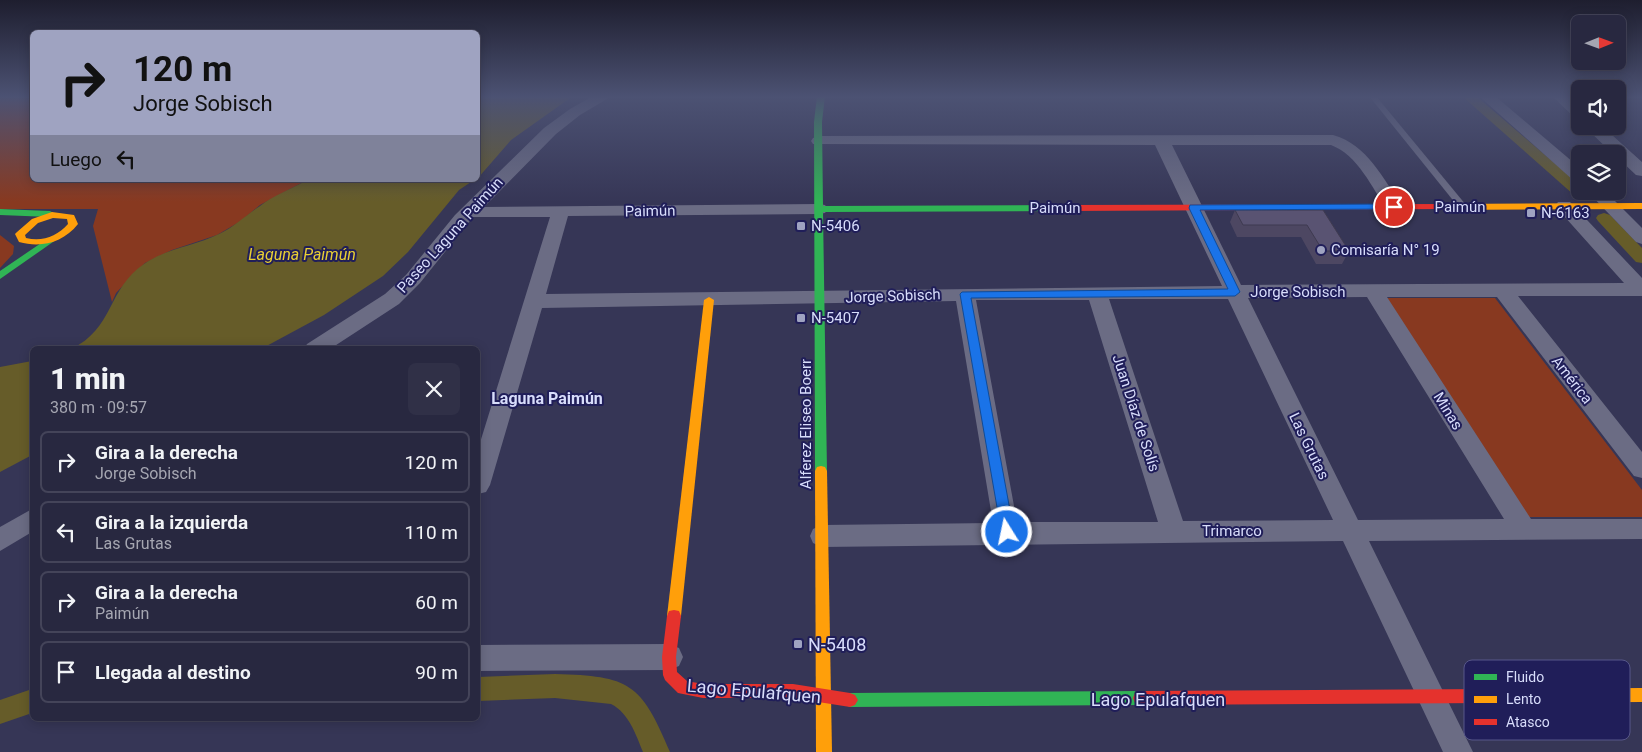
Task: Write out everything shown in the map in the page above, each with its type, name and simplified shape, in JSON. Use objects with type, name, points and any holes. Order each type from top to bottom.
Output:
[{"type":"street","name":"Paseo Laguna Paimún","points":[[319,346],[373,312],[400,292],[468,212],[550,131]]},
{"type":"street","name":"Alferez Eliseo Boerr","points":[[819,131],[824,752]]},
{"type":"street","points":[[1527,131],[1571,169]]},
{"type":"street","points":[[1602,135],[1642,171]]},
{"type":"street","points":[[819,141],[1325,139],[1340,141],[1353,150],[1394,207]]},
{"type":"street","name":"Las Grutas","points":[[1161,140],[1458,752]]},
{"type":"street","points":[[1605,200],[1642,238]]},
{"type":"street","points":[[1564,206],[1642,289]]},
{"type":"street","name":"Paimún","points":[[468,212],[1642,206]]},
{"type":"street","points":[[0,212],[59,214],[71,217],[73,224],[65,233],[50,240],[0,276]]},
{"type":"street","points":[[480,478],[561,212]]},
{"type":"street","points":[[10,268],[18,259],[23,229],[35,221],[59,214]]},
{"type":"street","points":[[6,232],[22,240],[35,243],[50,240]]},
{"type":"street","name":"Jorge Sobisch","points":[[534,301],[709,300],[965,294],[1642,289]]},
{"type":"street","name":"América","points":[[1502,290],[1642,469]]},
{"type":"street","name":"Minas","points":[[1373,292],[1524,530]]},
{"type":"street","name":"Juan Díaz de Solís","points":[[1097,293],[1174,532]]},
{"type":"street","points":[[965,294],[1007,532]]},
{"type":"street","points":[[480,658],[669,657],[709,300]]},
{"type":"street","points":[[0,540],[30,520]]},
{"type":"street","name":"Trimarco","points":[[822,536],[1007,532],[1642,529]]},
{"type":"street","name":"Lago Epulafquen","points":[[669,657],[670,675],[683,688],[693,690],[793,691],[862,700],[1464,697]]},
{"type":"lane","points":[[1401,131],[1463,206]]},
{"type":"shaded area","points":[[0,131],[30,131],[30,182],[303,182],[260,205],[241,221],[217,235],[172,250],[145,263],[116,293],[112,302],[93,226],[98,209],[0,209]]},
{"type":"shaded area","points":[[0,235],[14,246],[13,254],[0,268]]},
{"type":"shaded area","points":[[1387,298],[1495,298],[1642,490],[1642,517],[1527,517]]},
{"type":"water","points":[[480,131],[524,131],[511,140],[480,176]]},
{"type":"water","name":"Laguna Paimún","points":[[303,182],[471,182],[459,190],[408,252],[383,276],[324,315],[267,346],[76,346],[85,341],[95,331],[123,285],[144,264],[162,254],[219,234],[271,199]]},
{"type":"water","points":[[30,361],[30,456],[0,472],[0,367]]},
{"type":"building","points":[[1235,210],[1323,210],[1349,251],[1323,251],[1307,225],[1243,225]]},
{"type":"waterway","points":[[1509,131],[1571,185]]},
{"type":"waterway","points":[[1604,218],[1642,258]]},
{"type":"waterway","points":[[480,689],[555,686],[597,688],[614,692],[626,698],[636,709],[657,752]]},
{"type":"waterway","points":[[0,712],[30,702]]},
{"type":"traffic: fast","points":[[818,131],[821,471]]},
{"type":"traffic: fast","points":[[819,209],[1065,208]]},
{"type":"traffic: fast","points":[[0,212],[50,214]]},
{"type":"traffic: fast","points":[[0,276],[50,240]]},
{"type":"traffic: fast","points":[[850,700],[1140,698]]},
{"type":"traffic: slow","points":[[1445,207],[1642,206]]},
{"type":"traffic: slow","points":[[52,215],[71,217],[73,224],[57,238],[36,243],[22,240],[20,234],[35,221],[52,215]]},
{"type":"traffic: slow","points":[[674,616],[709,300]]},
{"type":"traffic: slow","points":[[821,471],[824,752]]},
{"type":"traffic: slow","points":[[1630,695],[1642,695]]},
{"type":"traffic: jam","points":[[1065,208],[1445,207]]},
{"type":"traffic: jam","points":[[674,616],[669,657],[670,675],[683,688],[703,691],[793,691],[850,700]]},
{"type":"traffic: jam","points":[[1140,698],[1464,696]]},
{"type":"place","name":"N-6163","points":[[1531,213]]},
{"type":"place","name":"N-5406","points":[[801,226]]},
{"type":"place","name":"Comisaría N° 19","points":[[1321,250]]},
{"type":"place","name":"N-5407","points":[[801,318]]},
{"type":"place","name":"N-5408","points":[[798,644]]},
{"type":"district","name":"Laguna Paimún","points":[[547,398]]},
{"type":"route","points":[[1007,532],[965,294],[1235,292],[1194,208],[1394,207]]}]
